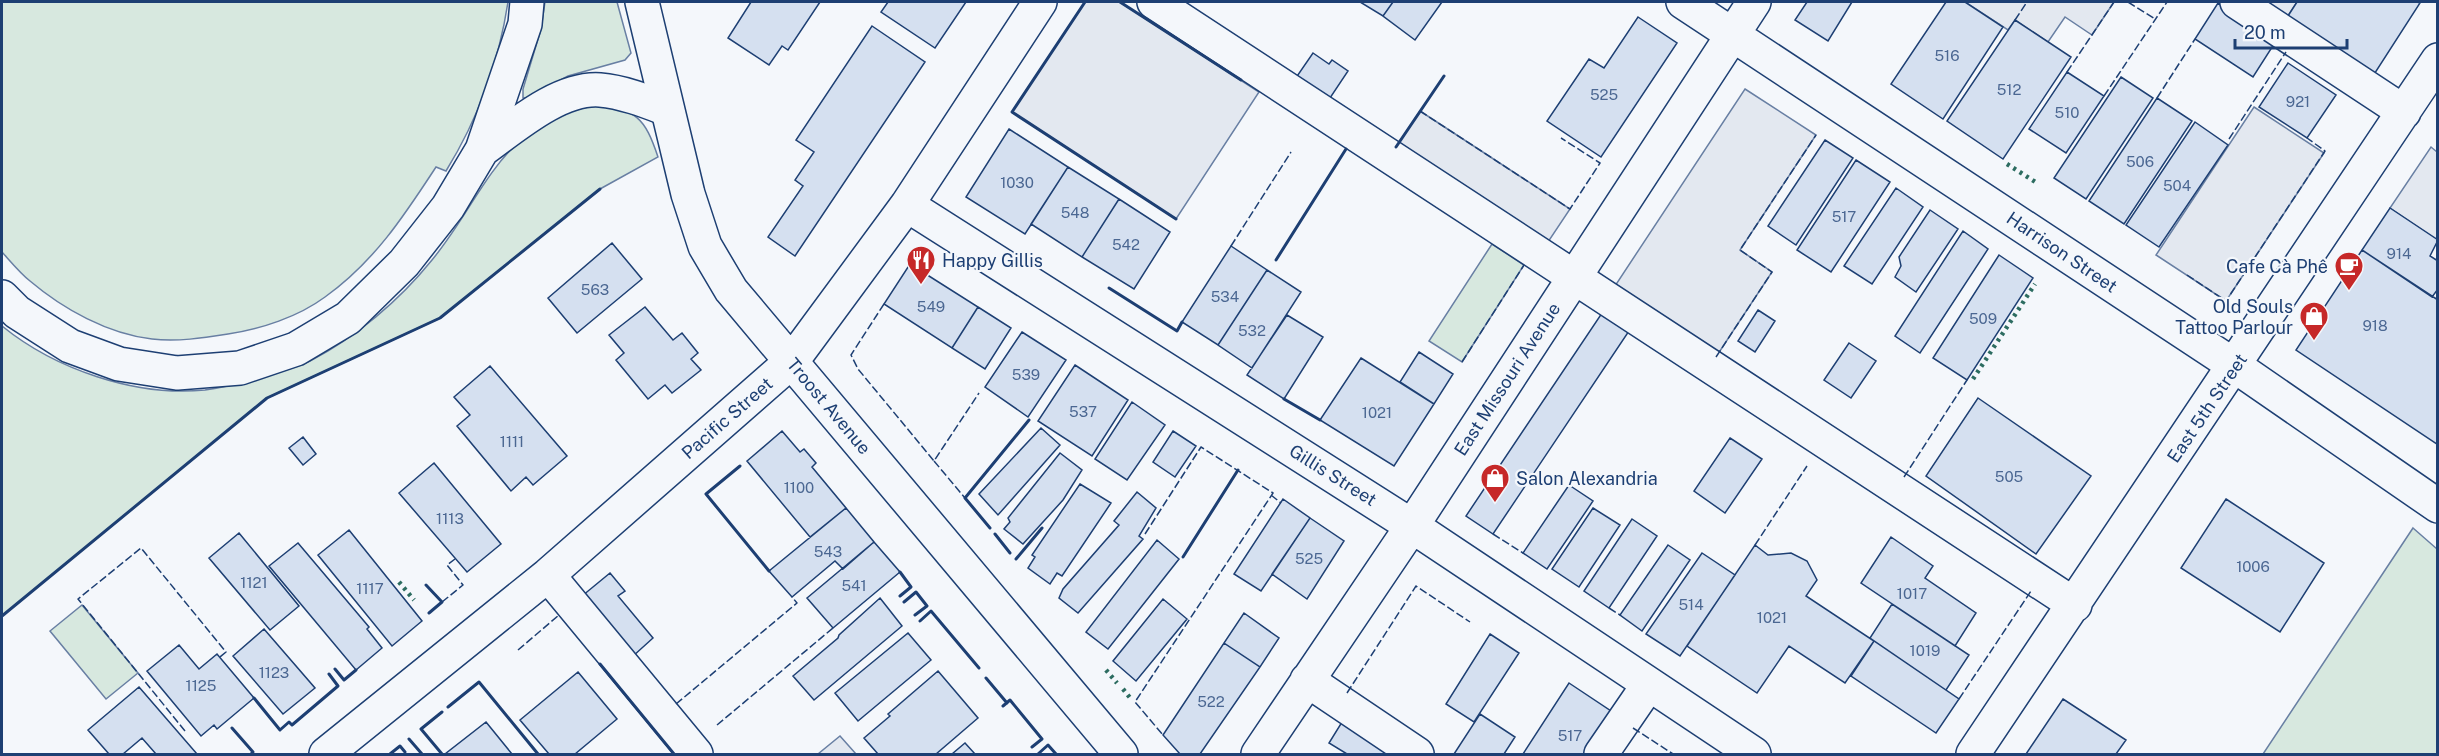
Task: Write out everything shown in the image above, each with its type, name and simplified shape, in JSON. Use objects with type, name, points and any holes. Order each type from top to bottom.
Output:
[{"type":"main road","points":[[2,297],[17,312],[70,346],[119,364],[177,373],[240,368],[296,349],[348,318],[404,263],[448,207],[482,150],[525,24],[527,2]]},
{"type":"main road","name":"Troost Avenue","points":[[642,2],[688,194],[705,246],[731,290],[1121,754]]},
{"type":"main road","name":"Pacific Street","points":[[326,754],[548,575],[792,360],[907,205],[1040,2]]},
{"type":"main road","points":[[1154,2],[2075,605]]},
{"type":"main road","name":"Harrison Street","points":[[1683,2],[2235,366],[2438,506]]},
{"type":"main road","name":"East Missouri Avenue","points":[[1258,754],[1412,526],[1754,2]]},
{"type":"main road","points":[[2237,2],[2404,112]]},
{"type":"main road","name":"East 5th Street","points":[[1974,754],[2438,60]]},
{"type":"main road","points":[[482,150],[530,116],[565,96],[598,90],[633,97],[667,109]]},
{"type":"main road","name":"Gillis Street","points":[[907,205],[1412,526],[1754,754]]},
{"type":"main road","points":[[548,575],[696,754]]},
{"type":"main road","points":[[1307,680],[1418,754]]},
{"type":"main road","points":[[1601,754],[1649,684]]},
{"type":"shaded area","points":[[2,2],[508,2],[499,46],[486,89],[468,131],[446,171],[436,167],[400,220],[359,269],[325,297],[303,311],[279,321],[228,334],[171,340],[152,339],[119,332],[87,319],[43,291],[2,252]]},
{"type":"shaded area","points":[[545,2],[617,2],[631,53],[625,60],[568,76],[523,98],[523,89],[541,29]]},
{"type":"shaded area","points":[[1085,2],[1120,2],[1259,92],[1176,219],[1012,112]]},
{"type":"shaded area","points":[[1965,2],[2114,2],[2092,35],[2065,17],[2048,42],[2015,20],[2008,30]]},
{"type":"shaded area","points":[[2259,2],[2297,2],[2286,19]]},
{"type":"shaded area","points":[[1745,89],[1816,135],[1740,250],[1772,272],[1716,357],[1613,289]]},
{"type":"shaded area","points":[[594,106],[620,109],[637,118],[648,133],[658,157],[600,189],[440,318],[267,398],[2,616],[2,326],[46,355],[71,367],[97,377],[151,389],[178,391],[213,389],[301,365],[344,341],[376,317],[405,290],[432,260],[498,165],[516,145],[537,128],[562,114]]},
{"type":"shaded area","points":[[2254,107],[2324,153],[2226,301],[2156,255]]},
{"type":"shaded area","points":[[1420,111],[1570,209],[1546,245],[1396,147]]},
{"type":"shaded area","points":[[2431,147],[2437,152],[2437,240],[2390,208]]},
{"type":"shaded area","points":[[1492,244],[1524,265],[1462,362],[1429,341]]},
{"type":"shaded area","points":[[2413,528],[2437,549],[2437,754],[2263,754]]},
{"type":"shaded area","points":[[82,605],[138,673],[106,699],[50,631]]},
{"type":"shaded area","points":[[840,736],[856,754],[818,754]]},
{"type":"building","points":[[751,2],[820,2],[788,50],[782,46],[769,65],[728,38]]},
{"type":"building","points":[[888,2],[966,2],[935,48],[881,12]]},
{"type":"building","points":[[1360,2],[1393,2],[1383,16]]},
{"type":"building","points":[[1393,2],[1442,2],[1415,40],[1383,16]]},
{"type":"building","points":[[1807,2],[1852,2],[1828,41],[1795,20]]},
{"type":"building","points":[[1946,2],[1965,2],[2003,27],[1943,119],[1891,84]]},
{"type":"building","points":[[2297,2],[2420,3],[2373,76],[2286,19]]},
{"type":"building","points":[[2218,3],[2276,41],[2253,77],[2195,39]]},
{"type":"building","points":[[1638,17],[1677,43],[1601,157],[1547,121],[1589,59],[1604,68]]},
{"type":"building","points":[[2015,20],[2071,57],[2003,159],[1947,121]]},
{"type":"building","points":[[872,26],[925,62],[795,256],[768,237],[803,186],[795,180],[814,152],[796,140]]},
{"type":"building","points":[[1313,53],[1329,64],[1332,60],[1348,71],[1326,104],[1293,82]]},
{"type":"building","points":[[2288,63],[2336,95],[2307,138],[2259,107]]},
{"type":"building","points":[[2067,72],[2104,96],[2066,153],[2029,129]]},
{"type":"building","points":[[2121,77],[2153,98],[2086,199],[2054,178]]},
{"type":"building","points":[[2157,98],[2192,121],[2124,224],[2089,201]]},
{"type":"building","points":[[2195,122],[2228,145],[2159,247],[2126,225]]},
{"type":"building","points":[[1009,129],[1068,167],[1025,234],[966,197]]},
{"type":"building","points":[[1825,140],[1853,158],[1796,245],[1768,226]]},
{"type":"building","points":[[1856,160],[1890,182],[1831,272],[1797,250]]},
{"type":"building","points":[[1068,167],[1119,199],[1082,257],[1031,224]]},
{"type":"building","points":[[1896,188],[1923,207],[1872,284],[1844,266]]},
{"type":"building","points":[[1119,199],[1170,232],[1134,289],[1082,257]]},
{"type":"building","points":[[2390,208],[2438,240],[2430,256],[2438,261],[2438,289],[2432,297],[2362,250]]},
{"type":"building","points":[[1930,210],[1958,229],[1916,292],[1895,277],[1901,266],[1899,257]]},
{"type":"building","points":[[1963,231],[1988,249],[1920,353],[1895,336]]},
{"type":"building","points":[[612,243],[642,279],[577,333],[548,298]]},
{"type":"building","points":[[1231,246],[1267,270],[1218,345],[1182,322]]},
{"type":"building","points":[[2362,250],[2438,300],[2437,444],[2296,350]]},
{"type":"building","points":[[1999,255],[2033,278],[1967,380],[1933,358]]},
{"type":"building","points":[[910,264],[978,307],[952,348],[884,304]]},
{"type":"building","points":[[1267,270],[1301,292],[1252,368],[1218,345]]},
{"type":"building","points":[[645,307],[673,340],[682,333],[698,353],[691,359],[701,370],[672,393],[665,385],[648,399],[616,360],[624,353],[609,335]]},
{"type":"building","points":[[978,307],[1011,328],[985,369],[952,348]]},
{"type":"building","points":[[1758,310],[1775,321],[1755,352],[1738,341]]},
{"type":"building","points":[[1602,313],[1629,331],[1493,534],[1466,516]]},
{"type":"building","points":[[1287,315],[1323,337],[1284,399],[1247,375]]},
{"type":"building","points":[[1022,332],[1066,360],[1028,417],[985,387]]},
{"type":"building","points":[[1849,343],[1876,361],[1851,398],[1824,380]]},
{"type":"building","points":[[1419,352],[1453,374],[1434,404],[1400,382]]},
{"type":"building","points":[[1361,358],[1434,404],[1394,466],[1320,420]]},
{"type":"building","points":[[1075,365],[1128,400],[1092,456],[1038,421]]},
{"type":"building","points":[[490,366],[567,456],[533,485],[526,477],[511,491],[457,426],[470,415],[454,397]]},
{"type":"building","points":[[1978,398],[2091,476],[2036,554],[1926,476]]},
{"type":"building","points":[[1132,402],[1165,425],[1127,480],[1095,459]]},
{"type":"building","points":[[1041,428],[1060,445],[998,515],[979,494]]},
{"type":"building","points":[[782,431],[800,452],[804,449],[816,463],[812,467],[846,508],[810,537],[747,461]]},
{"type":"building","points":[[1173,431],[1196,446],[1175,477],[1153,462]]},
{"type":"building","points":[[303,437],[316,454],[303,465],[289,448]]},
{"type":"building","points":[[1730,438],[1762,459],[1725,513],[1694,491]]},
{"type":"building","points":[[1060,453],[1082,470],[1063,500],[1023,544],[1004,529],[1010,522],[1008,518]]},
{"type":"building","points":[[434,463],[501,544],[467,572],[399,493]]},
{"type":"building","points":[[1080,484],[1111,503],[1062,576],[1057,573],[1050,584],[1028,568],[1035,557],[1032,555]]},
{"type":"building","points":[[1569,485],[1593,501],[1547,569],[1523,553]]},
{"type":"building","points":[[1137,492],[1156,508],[1139,536],[1143,539],[1078,613],[1059,598],[1063,589],[1119,525],[1114,521]]},
{"type":"building","points":[[1283,499],[1310,518],[1261,591],[1234,574]]},
{"type":"building","points":[[2226,499],[2324,563],[2280,632],[2181,568]]},
{"type":"building","points":[[846,508],[874,542],[843,569],[835,561],[792,597],[769,571]]},
{"type":"building","points":[[1593,508],[1620,525],[1579,587],[1552,569]]},
{"type":"building","points":[[1310,518],[1344,541],[1307,599],[1272,574]]},
{"type":"building","points":[[1632,519],[1657,536],[1609,608],[1584,591]]},
{"type":"building","points":[[349,530],[422,621],[392,646],[318,555]]},
{"type":"building","points":[[239,533],[299,606],[270,630],[209,558]]},
{"type":"building","points":[[1891,537],[1933,566],[1925,578],[1976,613],[1955,646],[1861,583]]},
{"type":"building","points":[[1157,540],[1179,559],[1108,649],[1086,632]]},
{"type":"building","points":[[874,542],[900,572],[833,628],[807,598]]},
{"type":"building","points":[[298,543],[369,627],[367,629],[382,648],[356,670],[269,566]]},
{"type":"building","points":[[1668,545],[1690,560],[1642,631],[1620,615]]},
{"type":"building","points":[[1755,545],[1768,555],[1791,553],[1807,561],[1817,580],[1806,596],[1874,641],[1845,683],[1789,646],[1757,693],[1687,646]]},
{"type":"building","points":[[1702,553],[1735,575],[1680,656],[1646,634]]},
{"type":"building","points":[[610,573],[625,591],[618,596],[653,638],[632,657],[582,596]]},
{"type":"building","points":[[880,598],[902,626],[814,700],[793,676]]},
{"type":"building","points":[[1163,599],[1187,619],[1136,681],[1113,661]]},
{"type":"building","points":[[1892,604],[1969,655],[1946,690],[1870,638]]},
{"type":"building","points":[[1244,613],[1279,638],[1260,667],[1224,643]]},
{"type":"building","points":[[264,629],[315,688],[283,714],[233,656]]},
{"type":"building","points":[[908,633],[931,660],[858,721],[835,693]]},
{"type":"building","points":[[1490,634],[1519,653],[1474,722],[1446,704]]},
{"type":"building","points":[[1874,641],[1959,699],[1936,733],[1851,676]]},
{"type":"building","points":[[1224,643],[1260,667],[1200,754],[1180,754],[1163,735]]},
{"type":"building","points":[[179,645],[199,669],[217,654],[254,698],[217,729],[214,725],[201,736],[147,671]]},
{"type":"building","points":[[938,671],[978,718],[936,754],[878,754],[864,738]]},
{"type":"building","points":[[578,672],[617,719],[575,754],[549,754],[520,720]]},
{"type":"building","points":[[1569,683],[1617,715],[1590,754],[1523,754]]},
{"type":"building","points":[[139,687],[197,754],[156,754],[142,738],[123,754],[109,754],[88,730]]},
{"type":"building","points":[[2063,699],[2126,740],[2116,754],[2026,754]]},
{"type":"building","points":[[1480,714],[1515,737],[1504,754],[1454,754]]},
{"type":"building","points":[[486,722],[512,754],[445,754]]},
{"type":"building","points":[[1342,722],[1393,754],[1347,754],[1329,743]]},
{"type":"building","points":[[965,743],[975,754],[952,754]]},
{"type":"hedge","points":[[2007,164],[2037,183]]},
{"type":"hedge","points":[[1973,379],[2035,284]]},
{"type":"hedge","points":[[399,582],[414,600]]},
{"type":"hedge","points":[[1106,670],[1117,683]]},
{"type":"hedge","points":[[1123,689],[1131,699]]},
{"type":"fence","points":[[2015,20],[2027,2]]},
{"type":"fence","points":[[2067,72],[2114,2]]},
{"type":"fence","points":[[2128,2],[2155,19]]},
{"type":"fence","points":[[2104,96],[2167,2]]},
{"type":"fence","points":[[2157,98],[2195,39]]},
{"type":"fence","points":[[2229,139],[2286,52]]},
{"type":"fence","points":[[1420,111],[1570,209],[1600,163],[1561,138]]},
{"type":"fence","points":[[1716,357],[1772,272],[1740,250],[1816,135]]},
{"type":"fence","points":[[2187,275],[2226,301],[2325,151],[2307,138]]},
{"type":"fence","points":[[1231,246],[1291,152]]},
{"type":"fence","points":[[1462,362],[1524,265]]},
{"type":"fence","points":[[884,304],[851,355],[858,369],[934,461],[979,393]]},
{"type":"fence","points":[[1904,477],[1967,380]]},
{"type":"fence","points":[[1145,534],[1201,447],[1273,493],[1135,702],[1163,735]]},
{"type":"fence","points":[[934,461],[965,498]]},
{"type":"fence","points":[[1755,545],[1807,466]]},
{"type":"fence","points":[[1271,495],[1281,503]]},
{"type":"fence","points":[[1493,534],[1523,553]]},
{"type":"fence","points":[[185,731],[78,599],[141,548],[226,652],[220,657]]},
{"type":"fence","points":[[442,602],[463,585],[447,565],[455,559]]},
{"type":"fence","points":[[1347,693],[1416,586],[1470,622]]},
{"type":"fence","points":[[1959,699],[2031,591]]},
{"type":"fence","points":[[676,704],[797,603],[792,597]]},
{"type":"fence","points":[[1609,608],[1620,615]]},
{"type":"fence","points":[[518,650],[559,615]]},
{"type":"fence","points":[[717,725],[833,628]]},
{"type":"fence","points":[[1633,728],[1673,754]]},
{"type":"wall","points":[[1085,2],[1012,112],[1176,219]]},
{"type":"wall","points":[[1120,2],[1241,80]]},
{"type":"wall","points":[[1396,147],[1444,76]]},
{"type":"wall","points":[[1276,260],[1346,149]]},
{"type":"wall","points":[[2,616],[267,398],[440,318],[600,189]]},
{"type":"wall","points":[[1109,288],[1177,331],[1182,322]]},
{"type":"wall","points":[[1284,399],[1320,420]]},
{"type":"wall","points":[[990,528],[965,498],[1029,420]]},
{"type":"wall","points":[[740,466],[706,494],[769,571]]},
{"type":"wall","points":[[1183,557],[1238,470]]},
{"type":"wall","points":[[1016,559],[1042,528]]},
{"type":"wall","points":[[995,534],[1010,553]]},
{"type":"wall","points":[[900,572],[911,587],[900,596]]},
{"type":"wall","points":[[426,585],[442,602],[429,613]]},
{"type":"wall","points":[[904,602],[916,592],[927,606],[915,615]]},
{"type":"wall","points":[[920,621],[931,611],[979,668]]},
{"type":"wall","points":[[600,664],[674,754]]},
{"type":"wall","points":[[335,669],[344,680],[356,670]]},
{"type":"wall","points":[[254,698],[280,730],[289,722],[292,725],[338,686],[329,674]]},
{"type":"wall","points":[[986,678],[1007,703]]},
{"type":"wall","points":[[448,707],[479,682],[538,754]]},
{"type":"wall","points":[[1003,706],[1010,700],[1042,739],[1032,747]]},
{"type":"wall","points":[[442,712],[421,729],[442,754]]},
{"type":"wall","points":[[232,728],[253,752],[251,754]]},
{"type":"wall","points":[[409,739],[422,754]]},
{"type":"wall","points":[[1038,754],[1048,745],[1056,754]]},
{"type":"wall","points":[[390,754],[400,746],[405,752]]},
{"type":"place","name":"Happy Gillis","points":[[921,286]]},
{"type":"place","name":"Cafe Cà Phê","points":[[2349,292]]},
{"type":"place","name":"Old Souls Tattoo Parlour","points":[[2314,342]]},
{"type":"place","name":"Salon Alexandria","points":[[1495,504]]}]
